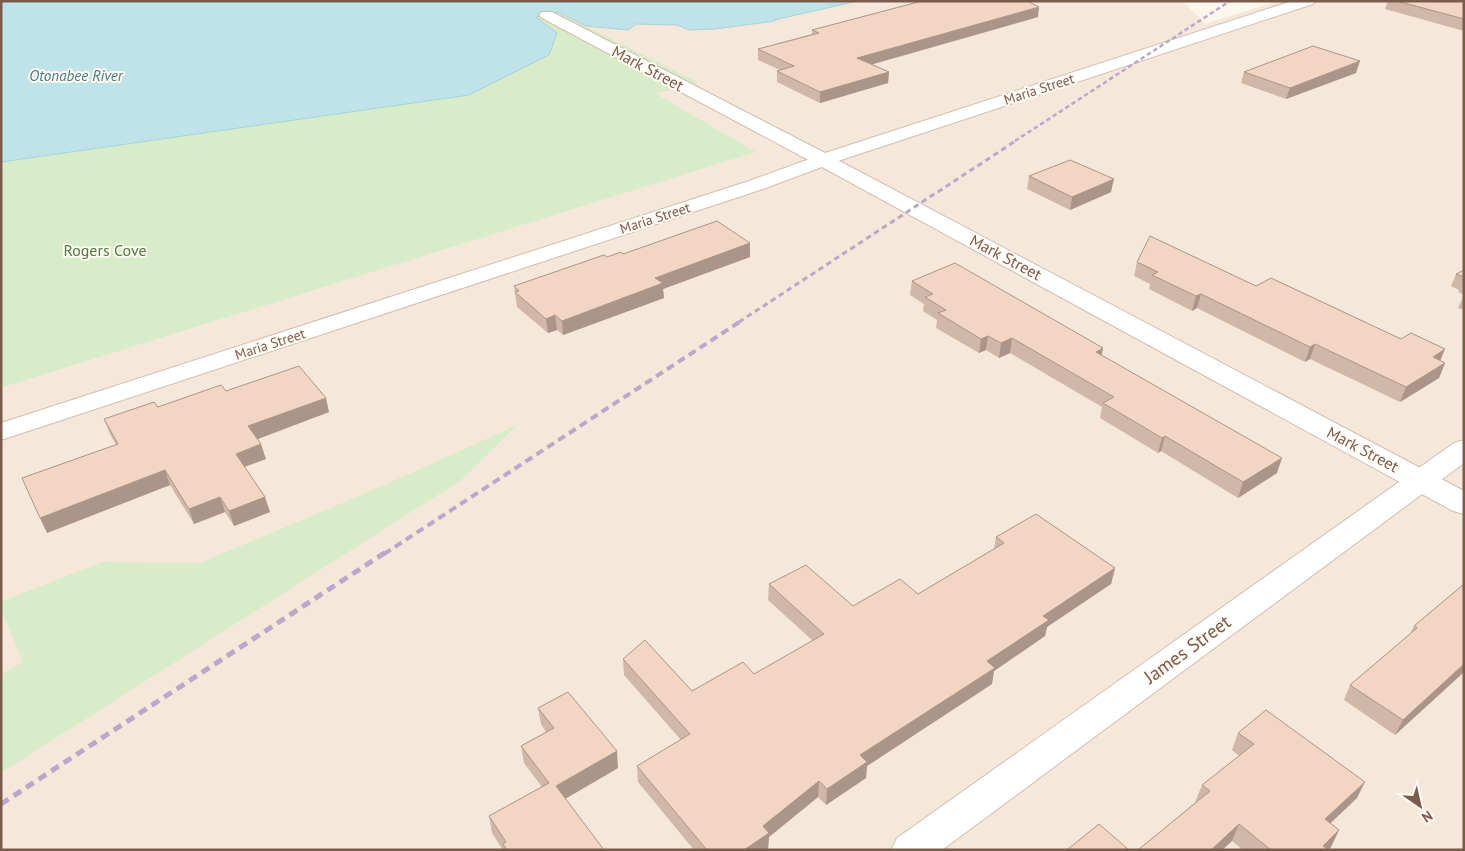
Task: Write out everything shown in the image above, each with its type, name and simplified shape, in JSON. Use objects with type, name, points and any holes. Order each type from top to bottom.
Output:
[{"type":"street","name":"Maria Street","points":[[1,432],[746,188],[823,160],[1308,1]]},
{"type":"street","name":"Mark Street","points":[[547,15],[823,160],[1464,504]]},
{"type":"street","name":"James Street","points":[[911,850],[1464,448]]},
{"type":"shaded area","points":[[858,1],[1183,1],[1205,24],[1278,1],[1464,1],[1464,850],[1,850],[1,388],[755,152],[655,94],[698,83],[586,26],[628,30],[636,24],[677,25],[689,30],[715,29],[774,21]]},
{"type":"green space","name":"Rogers Cove","points":[[558,12],[699,83],[656,94],[756,152],[1,388],[1,162],[469,95],[536,17]]},
{"type":"green space","points":[[517,425],[460,481],[1,773],[1,675],[23,662],[1,609],[1,602],[102,562],[200,563],[380,487]]},
{"type":"water","name":"Otonabee River","points":[[1,1],[858,1],[775,21],[715,29],[689,30],[677,25],[636,24],[628,30],[586,26],[558,12],[536,17],[557,33],[549,55],[469,95],[1,162]]},
{"type":"building","points":[[922,1],[1027,1],[1039,7],[857,58],[889,72],[820,92],[777,71],[794,66],[758,49],[819,33],[812,30]]},
{"type":"building","points":[[1397,1],[1464,1],[1464,19]]},
{"type":"building","points":[[1313,46],[1360,61],[1290,88],[1244,72]]},
{"type":"building","points":[[1070,160],[1114,179],[1072,197],[1029,176]]},
{"type":"building","points":[[717,221],[750,243],[655,278],[663,283],[562,321],[555,315],[546,319],[515,292],[519,291],[514,286],[604,255],[607,257],[621,252],[623,254]]},
{"type":"building","points":[[1150,236],[1256,286],[1271,278],[1401,339],[1411,333],[1445,349],[1433,357],[1445,363],[1406,387],[1315,344],[1310,347],[1201,294],[1196,296],[1152,275],[1158,272],[1137,262]]},
{"type":"building","points":[[955,263],[1103,348],[1096,352],[1282,458],[1243,482],[1165,436],[1162,438],[1103,403],[1114,397],[1012,338],[1001,343],[988,336],[981,339],[938,313],[946,310],[925,297],[933,294],[912,281]]},
{"type":"building","points":[[1464,270],[1464,277],[1456,274]]},
{"type":"building","points":[[299,366],[326,398],[248,426],[261,444],[236,454],[265,497],[229,511],[220,497],[189,509],[165,470],[40,518],[22,478],[118,444],[104,419],[154,402],[158,407],[221,385],[226,391]]},
{"type":"building","points":[[1036,514],[1115,568],[1043,616],[1049,620],[987,661],[995,668],[860,755],[867,762],[827,789],[819,781],[763,826],[769,833],[744,850],[707,850],[637,766],[690,734],[623,659],[645,640],[692,691],[743,662],[754,674],[824,634],[769,584],[806,565],[853,606],[900,579],[918,594],[1004,543],[996,537]]},
{"type":"building","points":[[1464,584],[1464,664],[1403,720],[1350,685],[1417,628],[1414,626]]},
{"type":"building","points":[[568,692],[617,751],[556,786],[604,850],[507,850],[503,844],[506,842],[489,816],[549,783],[521,746],[554,728],[538,708]]},
{"type":"building","points":[[1266,710],[1365,782],[1325,819],[1339,830],[1323,846],[1329,850],[1271,850],[1239,824],[1211,850],[1138,850],[1210,791],[1202,785],[1254,744],[1238,733]]},
{"type":"building","points":[[1099,824],[1129,850],[1068,849]]},
{"type":"railway","points":[[1015,141],[1230,1]]},
{"type":"railway","points":[[739,322],[1017,140]]},
{"type":"railway","points":[[384,554],[741,321]]},
{"type":"railway","points":[[1,804],[386,552]]}]
